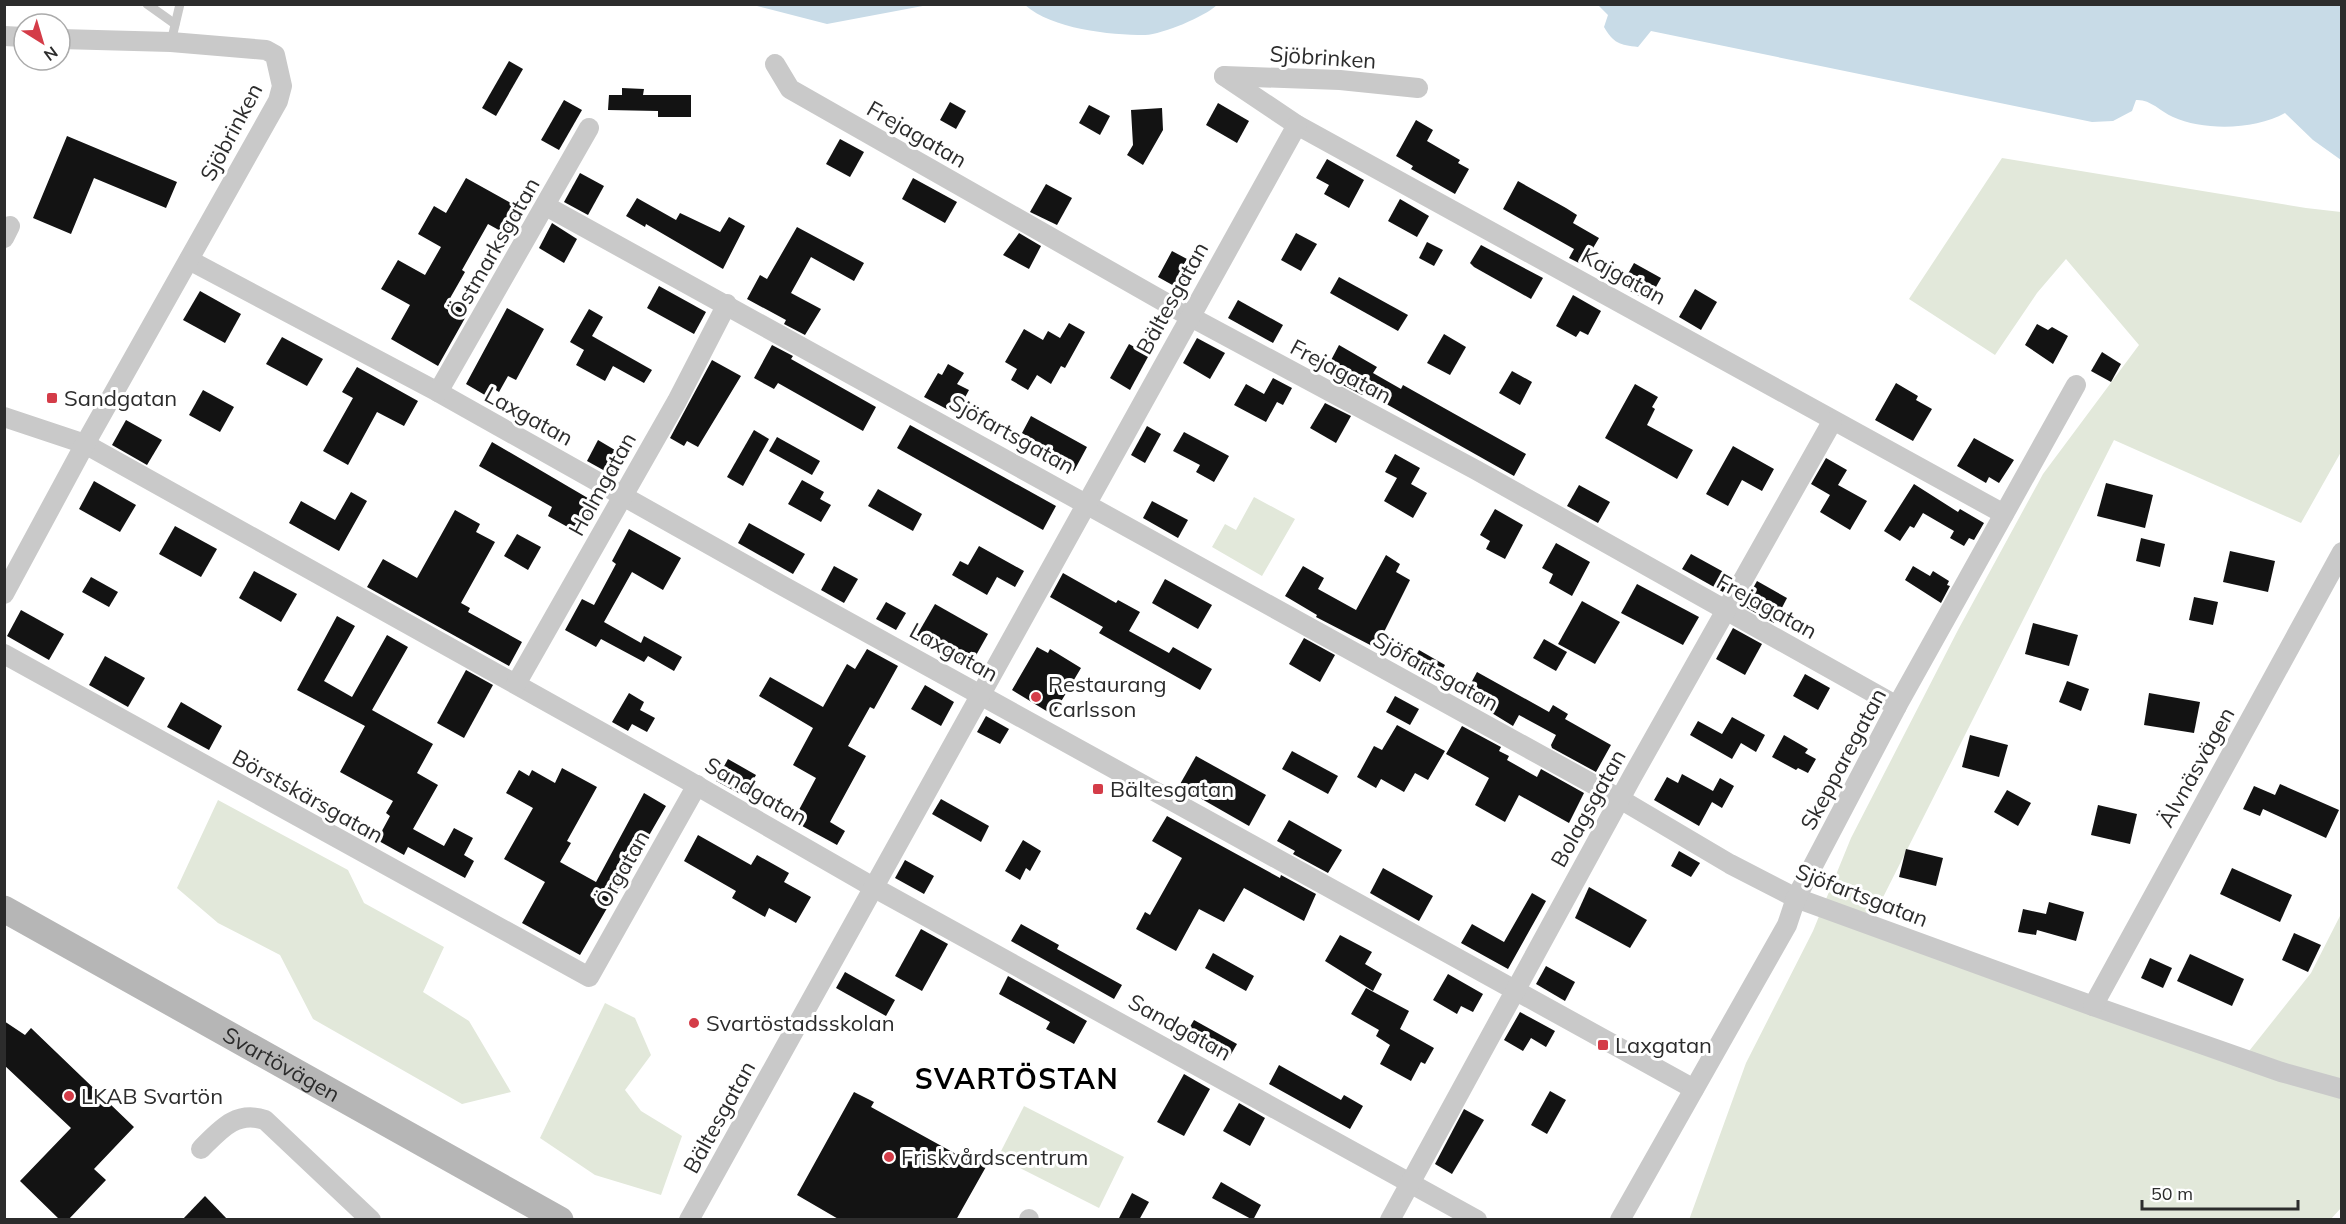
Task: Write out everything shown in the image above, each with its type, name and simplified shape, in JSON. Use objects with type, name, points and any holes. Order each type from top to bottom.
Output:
[{"type":"main road","name":"Svartövägen","points":[[4,909],[560,1220]]},
{"type":"street","name":"Sjöbrinken","points":[[4,594],[85,444],[278,101],[282,86],[275,55],[266,50],[173,33],[72,38]]},
{"type":"street","name":"Frejagatan","points":[[775,64],[790,89],[1189,316],[1466,465],[1897,706]]},
{"type":"street","name":"Sjöbrinken","points":[[1224,75],[1340,80],[1418,88]]},
{"type":"street","name":"Kajgatan","points":[[1224,75],[1297,125],[1761,379],[1832,422],[2004,514]]},
{"type":"street","name":"Bältesgatan","points":[[689,1220],[1297,125]]},
{"type":"street","name":"Östmarksgatan","points":[[438,392],[589,128]]},
{"type":"street","name":"Sjöfartsgatan","points":[[546,206],[1620,799],[1730,864],[1796,898],[2093,1006],[2282,1072],[2342,1089]]},
{"type":"street","name":"Laxgatan","points":[[189,260],[438,392],[1694,1089]]},
{"type":"street","name":"Holmgatan","points":[[516,684],[677,401],[727,304]]},
{"type":"street","name":"Skepparegatan","points":[[1620,1220],[1787,925],[1796,898],[1897,706],[2076,385]]},
{"type":"street","name":"Sandgatan","points":[[4,417],[85,444],[698,785],[873,887],[1477,1220]]},
{"type":"street","name":"Bolagsgatan","points":[[1390,1220],[1620,799],[1832,422]]},
{"type":"street","name":"Älvnäsvägen","points":[[2093,1006],[2342,552]]},
{"type":"street","name":"Börstskärsgatan","points":[[4,654],[589,977]]},
{"type":"street","name":"Örgatan","points":[[589,977],[698,785]]},
{"type":"street","points":[[201,1149],[236,1119],[250,1116],[265,1120],[370,1220]]},
{"type":"lane","points":[[147,4],[173,33]]},
{"type":"lane","points":[[173,33],[180,4]]},
{"type":"shaded area","points":[[2002,158],[2341,212],[2341,452],[2301,523],[2114,440],[1869,925],[2242,1060],[2311,973],[2341,914],[2341,1208],[2330,1220],[1689,1220],[1746,1063],[1813,931],[1851,838],[1958,630],[2043,474],[2139,345],[2066,259],[2037,293],[1995,355],[1909,299]]},
{"type":"shaded area","points":[[1254,497],[1295,519],[1262,576],[1212,547],[1225,524],[1236,530]]},
{"type":"shaded area","points":[[218,800],[348,870],[364,903],[444,947],[423,992],[469,1021],[511,1092],[462,1104],[313,1019],[280,955],[218,923],[177,888]]},
{"type":"shaded area","points":[[605,1003],[635,1018],[651,1055],[625,1090],[641,1111],[682,1136],[661,1195],[595,1175],[540,1138]]},
{"type":"shaded area","points":[[1024,1106],[1124,1157],[1099,1208],[998,1157]]},
{"type":"water","points":[[753,5],[928,5],[827,24]]},
{"type":"water","points":[[1025,5],[1217,5],[1203,15],[1183,24],[1162,32],[1145,35],[1098,32],[1065,25],[1036,13]]},
{"type":"water","points":[[1598,5],[2341,5],[2341,160],[2313,140],[2285,113],[2273,119],[2245,125],[2229,127],[2199,125],[2173,117],[2150,103],[2136,100],[2132,111],[2113,121],[2092,122],[1651,31],[1638,47],[1626,45],[1614,40],[1607,32],[1604,27],[1608,15]]},
{"type":"building","points":[[509,61],[523,69],[496,116],[482,108]]},
{"type":"building","points":[[622,88],[644,89],[643,95],[691,95],[691,117],[658,117],[658,111],[608,110],[609,95],[622,95]]},
{"type":"building","points":[[564,100],[582,110],[559,150],[541,140]]},
{"type":"building","points":[[950,102],[966,111],[956,129],[940,120]]},
{"type":"building","points":[[1218,103],[1249,121],[1237,143],[1206,125]]},
{"type":"building","points":[[1089,105],[1110,116],[1100,135],[1079,123]]},
{"type":"building","points":[[1162,108],[1163,130],[1143,165],[1127,155],[1133,145],[1131,110]]},
{"type":"building","points":[[1416,120],[1433,130],[1427,141],[1460,160],[1458,163],[1469,169],[1455,194],[1411,169],[1413,166],[1396,156]]},
{"type":"building","points":[[67,136],[177,182],[166,208],[94,178],[71,234],[33,218]]},
{"type":"building","points":[[840,139],[864,152],[850,177],[826,164]]},
{"type":"building","points":[[1327,159],[1364,180],[1349,208],[1324,194],[1329,185],[1316,178]]},
{"type":"building","points":[[580,173],[604,186],[588,215],[564,202]]},
{"type":"building","points":[[466,178],[520,208],[506,234],[488,224],[462,270],[465,272],[449,300],[469,311],[438,366],[391,339],[410,305],[381,289],[398,260],[425,275],[441,247],[418,234],[434,206],[446,213]]},
{"type":"building","points":[[913,178],[957,202],[945,223],[902,199]]},
{"type":"building","points":[[1518,181],[1577,215],[1573,223],[1599,238],[1583,265],[1569,258],[1574,249],[1503,209]]},
{"type":"building","points":[[1046,184],[1072,198],[1057,225],[1030,212]]},
{"type":"building","points":[[637,198],[676,220],[680,213],[720,232],[729,217],[745,226],[723,269],[646,224],[645,227],[626,216]]},
{"type":"building","points":[[1400,199],[1429,216],[1417,237],[1388,221]]},
{"type":"building","points":[[552,223],[577,239],[564,263],[539,248]]},
{"type":"building","points":[[797,227],[864,263],[854,281],[811,257],[791,293],[821,309],[805,335],[784,324],[786,320],[747,299],[760,275],[767,279]]},
{"type":"building","points":[[1019,233],[1041,246],[1029,269],[1003,255]]},
{"type":"building","points":[[1296,233],[1317,244],[1301,271],[1281,260]]},
{"type":"building","points":[[1427,242],[1443,250],[1434,266],[1419,258]]},
{"type":"building","points":[[1481,245],[1543,278],[1531,299],[1470,263]]},
{"type":"building","points":[[1172,251],[1187,259],[1181,269],[1194,276],[1185,292],[1158,277]]},
{"type":"building","points":[[1634,263],[1661,278],[1648,301],[1621,286]]},
{"type":"building","points":[[1339,277],[1408,315],[1398,331],[1330,293]]},
{"type":"building","points":[[659,286],[706,312],[694,334],[647,308]]},
{"type":"building","points":[[1695,289],[1717,302],[1701,330],[1679,317]]},
{"type":"building","points":[[200,291],[241,314],[225,343],[183,320]]},
{"type":"building","points":[[1573,295],[1601,311],[1588,335],[1580,331],[1576,337],[1556,326]]},
{"type":"building","points":[[1238,300],[1283,325],[1273,343],[1228,318]]},
{"type":"building","points":[[507,308],[544,329],[516,380],[508,376],[499,392],[494,389],[490,398],[466,384]]},
{"type":"building","points":[[589,309],[603,317],[592,336],[652,370],[644,383],[613,366],[605,381],[576,365],[584,350],[570,342]]},
{"type":"building","points":[[1069,323],[1085,332],[1065,368],[1061,366],[1051,384],[1037,375],[1028,390],[1011,380],[1017,369],[1005,362],[1024,329],[1043,340],[1048,331],[1060,338]]},
{"type":"building","points":[[2037,324],[2048,330],[2052,327],[2068,336],[2053,364],[2025,345]]},
{"type":"building","points":[[1444,334],[1466,347],[1450,375],[1427,363]]},
{"type":"building","points":[[282,337],[323,359],[307,386],[266,364]]},
{"type":"building","points":[[1197,338],[1225,353],[1210,379],[1183,363]]},
{"type":"building","points":[[1129,344],[1149,355],[1130,390],[1110,378]]},
{"type":"building","points":[[772,345],[793,356],[791,359],[876,407],[863,431],[778,383],[774,389],[754,378]]},
{"type":"building","points":[[1339,345],[1377,367],[1373,373],[1401,389],[1403,385],[1526,454],[1514,476],[1365,392],[1362,395],[1337,382],[1341,371],[1329,364]]},
{"type":"building","points":[[2102,352],[2121,364],[2111,382],[2091,371]]},
{"type":"building","points":[[712,360],[741,376],[698,447],[687,441],[684,446],[670,438]]},
{"type":"building","points":[[948,364],[964,373],[957,384],[969,390],[956,414],[924,397],[938,373],[942,375]]},
{"type":"building","points":[[357,367],[418,401],[404,426],[377,412],[348,465],[323,451],[353,398],[342,392]]},
{"type":"building","points":[[1512,371],[1532,382],[1520,405],[1499,393]]},
{"type":"building","points":[[1273,378],[1292,388],[1283,405],[1277,402],[1266,422],[1234,405],[1246,384],[1264,394]]},
{"type":"building","points":[[1896,383],[1918,396],[1916,400],[1932,409],[1913,441],[1875,420]]},
{"type":"building","points":[[1635,384],[1658,397],[1652,407],[1655,409],[1647,425],[1693,450],[1677,479],[1605,438]]},
{"type":"building","points":[[203,390],[234,407],[220,432],[189,415]]},
{"type":"building","points":[[1325,403],[1351,416],[1336,443],[1310,428]]},
{"type":"building","points":[[1031,416],[1087,447],[1074,471],[1040,452],[1044,446],[1022,433]]},
{"type":"building","points":[[126,420],[162,440],[147,465],[112,445]]},
{"type":"building","points":[[910,425],[1056,506],[1043,530],[897,448]]},
{"type":"building","points":[[1147,426],[1161,434],[1145,463],[1131,455]]},
{"type":"building","points":[[754,430],[769,439],[743,486],[727,477]]},
{"type":"building","points":[[1184,432],[1229,456],[1214,482],[1196,472],[1200,465],[1173,451]]},
{"type":"building","points":[[777,437],[820,461],[812,475],[769,451]]},
{"type":"building","points":[[1974,438],[2014,460],[1999,483],[1989,477],[1986,483],[1957,466]]},
{"type":"building","points":[[598,440],[625,456],[614,476],[587,461]]},
{"type":"building","points":[[492,442],[598,504],[586,527],[577,523],[573,530],[548,516],[552,507],[479,466]]},
{"type":"building","points":[[1733,446],[1774,469],[1762,491],[1742,480],[1728,506],[1706,494]]},
{"type":"building","points":[[1395,454],[1420,468],[1411,484],[1427,493],[1413,518],[1384,501],[1397,478],[1385,472]]},
{"type":"building","points":[[1826,458],[1847,470],[1838,485],[1867,501],[1850,530],[1820,512],[1830,495],[1811,484]]},
{"type":"building","points":[[802,480],[824,492],[820,499],[831,505],[821,522],[788,504]]},
{"type":"building","points":[[94,481],[136,505],[120,532],[79,509]]},
{"type":"building","points":[[2106,483],[2153,495],[2145,528],[2097,516]]},
{"type":"building","points":[[1914,484],[1958,512],[1960,509],[1984,523],[1974,540],[1969,538],[1964,546],[1950,538],[1954,531],[1923,513],[1914,528],[1910,526],[1900,541],[1884,531]]},
{"type":"building","points":[[1579,485],[1610,502],[1598,523],[1567,506]]},
{"type":"building","points":[[878,489],[922,514],[913,531],[868,506]]},
{"type":"building","points":[[351,492],[367,501],[339,551],[289,523],[301,501],[335,520]]},
{"type":"building","points":[[1152,501],[1188,520],[1178,538],[1143,518]]},
{"type":"building","points":[[1495,509],[1523,525],[1505,559],[1486,549],[1490,541],[1480,535]]},
{"type":"building","points":[[455,510],[480,524],[476,532],[495,542],[461,603],[470,608],[468,612],[522,642],[509,666],[367,587],[383,559],[417,578]]},
{"type":"building","points":[[749,523],[805,554],[793,574],[738,543]]},
{"type":"building","points":[[175,526],[217,549],[201,577],[159,554]]},
{"type":"building","points":[[629,529],[681,558],[663,590],[632,572],[604,622],[641,643],[644,636],[682,657],[674,671],[648,656],[644,662],[601,639],[596,647],[565,630],[582,599],[594,605],[616,564],[612,561]]},
{"type":"building","points":[[517,534],[541,547],[528,570],[504,556]]},
{"type":"building","points":[[2141,538],[2165,544],[2160,567],[2136,561]]},
{"type":"building","points":[[1556,543],[1590,562],[1572,596],[1549,583],[1553,574],[1542,568]]},
{"type":"building","points":[[979,546],[1024,571],[1015,587],[997,577],[987,595],[952,575],[960,561],[968,565]]},
{"type":"building","points":[[2230,551],[2275,561],[2268,592],[2223,582]]},
{"type":"building","points":[[1691,554],[1731,576],[1723,592],[1682,569]]},
{"type":"building","points":[[1386,555],[1400,564],[1396,572],[1410,580],[1376,648],[1316,617],[1317,615],[1285,596],[1303,566],[1324,578],[1318,589],[1356,610]]},
{"type":"building","points":[[834,566],[858,579],[844,603],[821,590]]},
{"type":"building","points":[[1913,566],[1930,576],[1933,571],[1949,581],[1947,585],[1950,586],[1941,603],[1905,580]]},
{"type":"building","points":[[254,571],[297,594],[281,622],[239,598]]},
{"type":"building","points":[[1063,573],[1116,603],[1118,600],[1140,612],[1129,631],[1169,653],[1173,647],[1212,669],[1200,690],[1099,633],[1103,627],[1050,597]]},
{"type":"building","points":[[91,577],[118,592],[109,607],[82,592]]},
{"type":"building","points":[[1165,579],[1212,605],[1198,629],[1152,603]]},
{"type":"building","points":[[1757,581],[1787,598],[1774,623],[1743,606]]},
{"type":"building","points":[[1637,584],[1699,617],[1683,645],[1621,613]]},
{"type":"building","points":[[2194,597],[2218,602],[2213,625],[2189,620]]},
{"type":"building","points":[[1582,601],[1620,622],[1595,664],[1558,644]]},
{"type":"building","points":[[886,602],[906,613],[896,630],[876,619]]},
{"type":"building","points":[[935,604],[988,634],[970,666],[917,635]]},
{"type":"building","points":[[21,610],[64,634],[49,660],[7,636]]},
{"type":"building","points":[[337,616],[355,626],[324,681],[352,697],[387,635],[408,647],[372,710],[433,744],[417,773],[438,785],[413,829],[444,846],[454,828],[473,838],[464,855],[474,861],[465,878],[408,847],[404,855],[377,840],[390,816],[386,813],[393,801],[340,772],[365,726],[297,690]]},
{"type":"building","points":[[2033,623],[2078,635],[2069,666],[2025,654]]},
{"type":"building","points":[[1733,628],[1762,644],[1745,675],[1716,659]]},
{"type":"building","points":[[1304,638],[1335,655],[1320,682],[1289,664]]},
{"type":"building","points":[[1544,639],[1567,652],[1556,671],[1533,658]]},
{"type":"building","points":[[1037,647],[1048,653],[1050,649],[1081,668],[1053,715],[1012,690]]},
{"type":"building","points":[[867,649],[898,666],[874,709],[870,707],[848,746],[866,756],[830,822],[845,831],[837,845],[793,821],[816,778],[793,765],[813,728],[759,696],[770,677],[823,707],[847,664],[855,669]]},
{"type":"building","points":[[1419,650],[1445,665],[1435,682],[1410,667]]},
{"type":"building","points":[[105,656],[145,678],[128,707],[89,685]]},
{"type":"building","points":[[466,670],[493,685],[464,738],[437,723]]},
{"type":"building","points":[[1477,672],[1549,712],[1553,705],[1568,714],[1565,719],[1611,745],[1596,772],[1552,748],[1551,745],[1556,735],[1519,715],[1513,726],[1464,696]]},
{"type":"building","points":[[1805,674],[1830,688],[1818,710],[1793,696]]},
{"type":"building","points":[[2067,681],[2089,689],[2081,711],[2059,702]]},
{"type":"building","points":[[925,685],[954,702],[941,726],[911,709]]},
{"type":"building","points":[[629,693],[644,702],[640,710],[655,718],[647,732],[632,724],[628,731],[612,722]]},
{"type":"building","points":[[2149,693],[2200,702],[2194,733],[2144,725]]},
{"type":"building","points":[[1395,696],[1419,709],[1410,725],[1386,712]]},
{"type":"building","points":[[181,702],[222,726],[209,750],[167,727]]},
{"type":"building","points":[[986,716],[1009,729],[1000,744],[977,732]]},
{"type":"building","points":[[1732,717],[1765,735],[1756,752],[1741,743],[1732,759],[1690,735],[1698,721],[1722,734]]},
{"type":"building","points":[[1397,725],[1445,751],[1428,780],[1415,773],[1404,792],[1381,779],[1376,788],[1357,777],[1374,746],[1382,750]]},
{"type":"building","points":[[1462,726],[1501,747],[1499,751],[1509,756],[1507,760],[1537,777],[1541,769],[1584,793],[1569,823],[1519,795],[1505,822],[1475,805],[1489,778],[1446,754]]},
{"type":"building","points":[[1784,735],[1808,749],[1805,753],[1816,759],[1808,773],[1798,768],[1796,770],[1772,757]]},
{"type":"building","points":[[1970,735],[2008,745],[1999,777],[1962,767]]},
{"type":"building","points":[[1292,751],[1338,776],[1328,794],[1282,769]]},
{"type":"building","points":[[1196,756],[1266,795],[1249,826],[1179,786]]},
{"type":"building","points":[[728,759],[756,775],[744,796],[716,781]]},
{"type":"building","points":[[562,768],[597,787],[567,841],[571,843],[560,862],[596,882],[644,793],[666,806],[580,955],[522,923],[545,882],[504,859],[533,808],[506,793],[519,770],[529,776],[532,770],[555,783]]},
{"type":"building","points":[[1682,774],[1713,791],[1720,778],[1734,786],[1722,808],[1712,802],[1699,826],[1654,800],[1667,777],[1678,783]]},
{"type":"building","points":[[2280,784],[2339,810],[2326,838],[2263,809],[2260,816],[2243,809],[2254,786],[2275,795]]},
{"type":"building","points":[[2007,790],[2031,803],[2018,826],[1994,812]]},
{"type":"building","points":[[941,799],[989,826],[981,842],[932,814]]},
{"type":"building","points":[[2098,805],[2137,814],[2130,844],[2091,835]]},
{"type":"building","points":[[1167,816],[1280,878],[1281,875],[1316,894],[1304,921],[1244,888],[1224,922],[1199,909],[1176,951],[1136,929],[1145,912],[1150,915],[1182,858],[1152,841]]},
{"type":"building","points":[[1289,820],[1342,850],[1328,873],[1293,854],[1295,851],[1277,841]]},
{"type":"building","points":[[698,835],[751,865],[757,855],[789,873],[784,882],[811,897],[796,923],[769,908],[765,917],[732,898],[736,891],[684,861]]},
{"type":"building","points":[[1023,840],[1041,851],[1030,871],[1026,868],[1020,880],[1005,871]]},
{"type":"building","points":[[1906,849],[1943,858],[1936,886],[1899,877]]},
{"type":"building","points":[[1679,851],[1700,863],[1691,877],[1671,866]]},
{"type":"building","points":[[905,860],[934,876],[924,894],[895,878]]},
{"type":"building","points":[[1383,868],[1433,896],[1419,921],[1370,893]]},
{"type":"building","points":[[2232,868],[2292,895],[2280,922],[2220,894]]},
{"type":"building","points":[[1589,887],[1647,920],[1630,948],[1575,918]]},
{"type":"building","points":[[1532,893],[1546,901],[1508,969],[1461,943],[1472,924],[1504,942]]},
{"type":"building","points":[[2049,902],[2084,912],[2076,941],[2037,930],[2036,935],[2018,932],[2023,909],[2046,914]]},
{"type":"building","points":[[1021,924],[1059,945],[1057,949],[1122,985],[1114,999],[1011,941]]},
{"type":"building","points":[[921,929],[948,944],[922,991],[895,976]]},
{"type":"building","points":[[2294,933],[2321,945],[2308,972],[2282,960]]},
{"type":"building","points":[[1340,935],[1372,952],[1365,964],[1382,974],[1373,991],[1325,961]]},
{"type":"building","points":[[1213,953],[1254,976],[1246,991],[1205,968]]},
{"type":"building","points":[[2190,954],[2244,979],[2232,1006],[2177,981]]},
{"type":"building","points":[[2150,958],[2172,968],[2163,988],[2141,978]]},
{"type":"building","points":[[1546,966],[1575,982],[1565,1001],[1536,984]]},
{"type":"building","points":[[845,972],[895,1000],[886,1016],[836,988]]},
{"type":"building","points":[[1448,974],[1483,994],[1473,1012],[1461,1006],[1457,1014],[1433,1000]]},
{"type":"building","points":[[1008,976],[1087,1021],[1074,1044],[1046,1029],[1050,1022],[999,994]]},
{"type":"building","points":[[1366,988],[1409,1011],[1400,1029],[1434,1048],[1425,1064],[1421,1062],[1411,1081],[1380,1064],[1390,1045],[1376,1036],[1379,1030],[1351,1014]]},
{"type":"building","points":[[1520,1012],[1555,1031],[1546,1047],[1531,1038],[1523,1051],[1504,1040]]},
{"type":"building","points":[[1194,1020],[1237,1044],[1227,1061],[1184,1037]]},
{"type":"building","name":"LKAB Svartön","points":[[4,1021],[25,1035],[31,1028],[134,1127],[94,1169],[106,1180],[68,1220],[60,1220],[20,1181],[71,1128],[4,1065]]},
{"type":"building","points":[[1279,1065],[1341,1100],[1344,1095],[1363,1106],[1350,1129],[1269,1084]]},
{"type":"building","points":[[1184,1074],[1210,1089],[1184,1136],[1157,1122]]},
{"type":"building","points":[[1550,1091],[1566,1100],[1547,1134],[1531,1125]]},
{"type":"building","name":"Friskvårdscentrum","points":[[854,1092],[874,1102],[871,1107],[965,1159],[968,1154],[987,1165],[956,1220],[840,1220],[797,1195]]},
{"type":"building","points":[[1239,1103],[1265,1118],[1250,1146],[1223,1131]]},
{"type":"building","points":[[1464,1109],[1484,1120],[1452,1174],[1435,1164]]},
{"type":"building","points":[[1221,1182],[1261,1205],[1253,1220],[1212,1198]]},
{"type":"building","points":[[1132,1193],[1149,1202],[1139,1220],[1118,1220]]},
{"type":"building","points":[[205,1196],[228,1220],[182,1220]]},
{"type":"place","name":"Sandgatan","points":[[52,398]]},
{"type":"place","name":"Restaurang Carlsson","points":[[1036,697]]},
{"type":"place","name":"Bältesgatan","points":[[1098,789]]},
{"type":"place","name":"Svartöstadsskolan","points":[[694,1023]]},
{"type":"place","name":"Laxgatan","points":[[1603,1045]]},
{"type":"place","name":"LKAB Svartön","points":[[69,1096]]},
{"type":"place","name":"Friskvårdscentrum","points":[[889,1157]]},
{"type":"district","name":"SVARTÖSTAN","points":[[1017,1078]]}]
